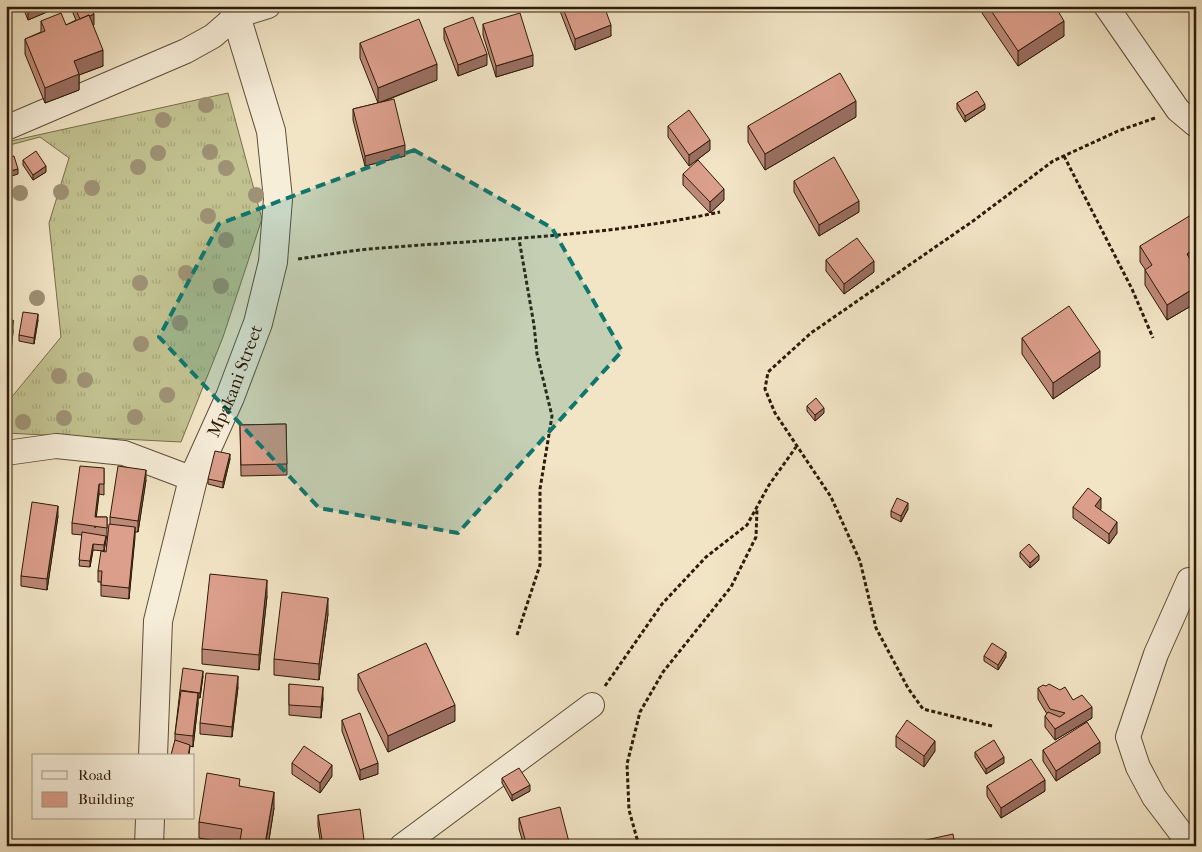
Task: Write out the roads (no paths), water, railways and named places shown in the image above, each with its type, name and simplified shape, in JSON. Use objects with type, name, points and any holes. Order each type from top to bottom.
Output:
[{"type":"street","points":[[6,128],[186,51],[213,36],[234,11],[268,6]]},
{"type":"street","points":[[1106,6],[1187,117]]},
{"type":"street","name":"Mpakani Street","points":[[153,754],[158,621],[193,479],[230,397],[258,323],[273,262],[278,199],[272,131],[234,11]]},
{"type":"street","points":[[6,453],[56,446],[124,453],[193,479]]},
{"type":"street","points":[[1189,580],[1156,654],[1128,737],[1138,767],[1154,797],[1191,846]]},
{"type":"street","points":[[402,846],[592,705]]},
{"type":"street","points":[[149,846],[150,820]]}]
